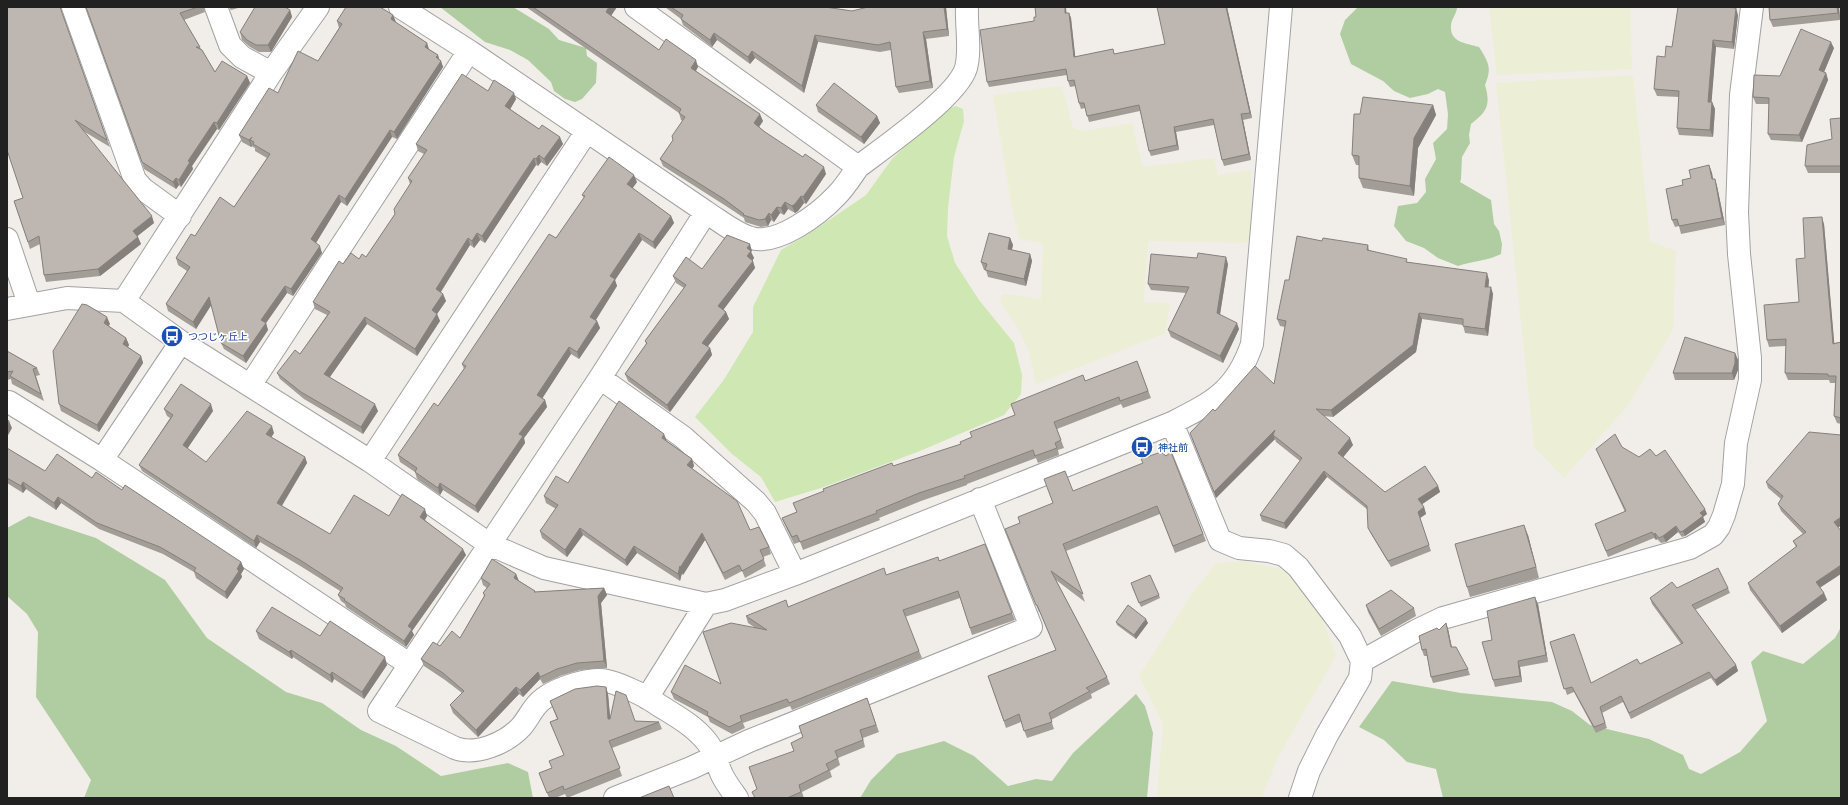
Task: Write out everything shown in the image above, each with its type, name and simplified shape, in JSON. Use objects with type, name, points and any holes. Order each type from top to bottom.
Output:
[{"type":"street","points":[[73,7],[135,180],[143,189],[180,216]]},
{"type":"street","points":[[216,7],[230,45],[242,57],[271,73]]},
{"type":"street","points":[[124,301],[271,73],[318,7]]},
{"type":"street","points":[[400,7],[469,51],[706,212],[744,235],[753,239],[762,240],[778,236],[809,218],[835,197],[858,167],[905,131],[950,92],[959,81],[966,68],[967,7]]},
{"type":"street","points":[[636,7],[858,167]]},
{"type":"street","points":[[7,309],[67,298],[124,301],[181,342],[251,384],[370,460],[489,544],[544,568],[706,604],[725,600],[795,574],[1172,423],[1218,398],[1231,385],[1239,373],[1252,344],[1281,7]]},
{"type":"street","points":[[1362,661],[1443,618],[1690,548],[1713,535],[1719,527],[1733,484],[1736,444],[1750,380],[1750,358],[1737,212],[1741,95],[1752,7]]},
{"type":"street","points":[[251,384],[469,51]]},
{"type":"street","points":[[370,460],[587,131]]},
{"type":"street","points":[[706,212],[600,378],[379,711],[464,752],[484,748],[512,735],[521,726],[532,710],[544,698],[563,689],[586,681],[607,681],[647,698],[697,731],[708,743],[715,756],[722,775],[737,798]]},
{"type":"street","points":[[7,239],[29,304]]},
{"type":"street","points":[[102,460],[181,342]]},
{"type":"street","points":[[600,378],[683,437],[756,502],[765,513],[795,574]]},
{"type":"street","points":[[7,403],[9,402],[102,460],[409,664]]},
{"type":"street","points":[[1172,423],[1220,540],[1239,548],[1269,551],[1284,555],[1298,567],[1350,636],[1362,661],[1360,678],[1318,753],[1309,771],[1300,798]]},
{"type":"street","points":[[615,798],[691,768],[749,740],[1031,627],[980,499]]},
{"type":"street","points":[[647,698],[706,604]]},
{"type":"green space","points":[[440,7],[513,7],[549,29],[559,40],[586,48],[587,56],[597,63],[596,83],[582,99],[575,102],[565,99],[554,91],[551,82],[528,60],[510,50],[485,42]]},
{"type":"green space","points":[[1358,7],[1457,7],[1451,23],[1451,32],[1453,36],[1460,41],[1479,47],[1485,57],[1489,70],[1485,85],[1488,98],[1486,108],[1481,116],[1471,124],[1469,135],[1470,143],[1462,157],[1460,182],[1491,200],[1494,224],[1499,231],[1502,244],[1501,254],[1458,266],[1438,258],[1424,248],[1406,241],[1394,226],[1398,206],[1417,203],[1426,192],[1425,179],[1436,159],[1433,143],[1447,129],[1448,114],[1445,92],[1438,89],[1428,94],[1410,98],[1394,91],[1383,81],[1351,64],[1340,34],[1345,20]]},
{"type":"green space","points":[[1489,7],[1630,7],[1632,69],[1497,75]]},
{"type":"green space","points":[[1633,75],[1650,241],[1676,251],[1673,330],[1629,404],[1564,478],[1534,447],[1496,83]]},
{"type":"green space","points":[[1062,86],[1073,128],[1084,131],[1132,123],[1143,167],[1214,158],[1218,175],[1251,170],[1252,243],[1148,241],[1144,302],[1170,303],[1165,333],[1036,384],[1029,352],[1019,330],[1000,302],[1003,294],[1041,299],[1043,243],[1019,239],[1012,208],[993,95]]},
{"type":"green space","points":[[956,106],[963,109],[964,121],[954,157],[948,208],[947,236],[955,263],[979,300],[1014,343],[1022,375],[1021,394],[1004,415],[920,451],[821,488],[775,502],[761,477],[732,454],[695,417],[723,381],[753,332],[753,307],[781,250],[816,229],[866,195],[892,159],[942,110]]},
{"type":"green space","points":[[29,516],[96,538],[165,580],[207,638],[286,692],[322,703],[361,730],[396,746],[441,776],[508,763],[528,772],[533,798],[84,798],[91,780],[36,697],[38,632],[27,614],[7,596],[7,528]]},
{"type":"green space","points":[[1244,561],[1285,570],[1321,614],[1336,656],[1277,759],[1262,798],[1157,798],[1163,724],[1139,676],[1192,594],[1216,563]]},
{"type":"green space","points":[[1841,627],[1841,798],[1443,798],[1436,769],[1407,762],[1384,740],[1359,727],[1392,681],[1461,693],[1552,702],[1572,711],[1590,725],[1649,739],[1683,755],[1689,769],[1701,774],[1740,752],[1767,721],[1751,662],[1763,651],[1803,664],[1835,638]]},
{"type":"green space","points":[[1136,694],[1145,706],[1153,733],[1147,798],[860,798],[871,780],[897,754],[944,741],[974,756],[1008,786],[1036,779],[1052,781],[1073,753]]},
{"type":"building","points":[[7,7],[60,7],[107,140],[75,120],[152,216],[133,231],[138,237],[98,269],[44,275],[39,236],[28,242],[14,201],[23,198],[7,150]]},
{"type":"building","points":[[86,7],[198,7],[180,13],[200,47],[196,47],[202,50],[215,72],[222,61],[247,76],[217,123],[214,122],[188,161],[190,162],[179,180],[176,178],[173,182],[142,162]]},
{"type":"building","points":[[255,7],[285,7],[290,10],[268,45],[256,45],[247,40],[240,32]]},
{"type":"building","points":[[346,7],[380,7],[393,15],[391,19],[427,43],[425,47],[438,55],[436,57],[441,61],[394,132],[390,130],[345,199],[339,195],[311,239],[320,246],[291,289],[285,286],[261,320],[266,323],[243,356],[221,343],[209,297],[193,322],[166,304],[190,267],[176,258],[191,234],[195,236],[220,197],[234,207],[270,154],[253,144],[254,142],[250,140],[252,137],[249,140],[239,135],[269,88],[278,93],[298,51],[318,61],[342,24],[337,21]]},
{"type":"building","points":[[533,7],[609,7],[606,12],[659,50],[666,39],[696,60],[691,68],[760,114],[754,123],[803,157],[805,154],[824,167],[803,197],[801,196],[792,206],[785,202],[781,208],[777,207],[771,215],[769,213],[765,219],[759,220],[743,215],[744,214],[724,199],[660,159],[673,140],[672,136],[685,117],[679,113],[681,109]]},
{"type":"building","points":[[671,7],[825,7],[852,11],[868,7],[944,7],[947,29],[923,32],[930,81],[896,87],[890,42],[878,45],[815,35],[802,86],[752,51],[748,57],[714,33],[710,40],[681,19],[683,15]]},
{"type":"building","points":[[1035,7],[1065,7],[1065,13],[1069,13],[1074,57],[1113,49],[1114,54],[1165,44],[1157,7],[1226,7],[1250,113],[1241,114],[1249,154],[1222,160],[1213,119],[1174,127],[1177,145],[1149,151],[1139,105],[1087,116],[1084,103],[1079,103],[1074,80],[1068,81],[1066,69],[987,82],[980,30],[1034,21],[1034,17],[1036,17]]},
{"type":"building","points":[[1678,7],[1736,8],[1732,42],[1713,40],[1708,102],[1712,102],[1710,130],[1677,128],[1679,91],[1654,89],[1657,56],[1665,57],[1666,46],[1672,47]]},
{"type":"building","points":[[1769,7],[1837,7],[1838,13],[1770,20]]},
{"type":"building","points":[[1801,29],[1831,42],[1819,70],[1826,73],[1799,135],[1768,134],[1769,98],[1753,97],[1754,75],[1780,76]]},
{"type":"building","points":[[462,74],[488,91],[494,80],[514,93],[505,106],[539,129],[542,125],[560,137],[544,159],[539,155],[536,159],[534,158],[482,236],[477,233],[472,241],[468,238],[436,289],[443,294],[432,310],[437,314],[415,349],[365,317],[324,374],[375,404],[361,427],[301,392],[277,373],[295,350],[300,354],[330,312],[313,302],[339,261],[343,264],[351,253],[359,259],[362,254],[366,257],[395,214],[394,209],[412,181],[408,178],[427,150],[416,144]]},
{"type":"building","points":[[834,83],[877,116],[861,137],[816,105]]},
{"type":"building","points":[[1363,97],[1433,105],[1414,138],[1410,186],[1359,178],[1359,156],[1352,155],[1354,114],[1360,114]]},
{"type":"building","points":[[1841,118],[1841,166],[1805,166],[1807,145],[1832,139],[1830,119]]},
{"type":"building","points":[[609,157],[634,175],[627,184],[671,216],[653,242],[639,233],[610,276],[615,279],[590,317],[597,321],[577,352],[569,347],[537,395],[545,400],[519,434],[523,436],[475,506],[440,483],[438,488],[415,472],[417,468],[398,455],[434,403],[438,406],[466,366],[462,364],[549,234],[556,238],[585,196],[582,195]]},
{"type":"building","points":[[1709,165],[1712,179],[1715,179],[1722,218],[1679,226],[1677,219],[1672,220],[1666,189],[1683,185],[1682,180],[1691,178],[1689,170]]},
{"type":"building","points":[[1822,217],[1833,344],[1841,342],[1841,418],[1834,416],[1836,376],[1828,376],[1828,374],[1785,373],[1786,339],[1767,340],[1764,305],[1799,302],[1796,259],[1805,258],[1803,218]]},
{"type":"building","points":[[989,233],[1010,238],[1008,249],[1030,254],[1024,279],[985,270],[987,264],[981,262]]},
{"type":"building","points":[[727,235],[750,244],[747,248],[751,251],[747,256],[753,261],[718,306],[726,312],[702,343],[710,348],[667,405],[625,374],[647,343],[645,341],[686,285],[673,276],[686,257],[702,269]]},
{"type":"building","points":[[1297,236],[1322,241],[1323,238],[1368,245],[1367,250],[1407,259],[1406,262],[1487,273],[1485,287],[1491,287],[1485,329],[1463,326],[1463,319],[1419,313],[1413,345],[1331,410],[1316,409],[1350,438],[1338,453],[1385,492],[1425,466],[1438,486],[1418,499],[1424,507],[1418,512],[1429,545],[1388,561],[1368,528],[1367,506],[1324,471],[1284,523],[1260,515],[1302,458],[1273,435],[1275,430],[1214,492],[1190,433],[1213,409],[1215,411],[1255,366],[1274,384],[1286,321],[1277,319],[1285,280],[1289,280]]},
{"type":"building","points":[[1198,253],[1226,257],[1217,313],[1237,323],[1220,356],[1168,330],[1189,287],[1148,284],[1151,254],[1197,258]]},
{"type":"building","points":[[82,304],[87,305],[107,317],[104,323],[126,338],[123,344],[141,356],[97,425],[59,404],[53,351]]},
{"type":"building","points":[[1685,337],[1735,353],[1735,363],[1732,373],[1673,373]]},
{"type":"building","points":[[7,351],[37,368],[33,369],[41,394],[10,376],[13,371],[7,372]]},
{"type":"building","points":[[1137,361],[1148,391],[1120,401],[1119,397],[1054,422],[1061,440],[1055,443],[1057,448],[1035,456],[1033,450],[964,476],[965,478],[919,493],[876,511],[877,513],[800,542],[797,535],[792,537],[782,518],[797,512],[793,503],[824,491],[823,489],[892,463],[893,466],[961,444],[960,442],[972,437],[970,432],[1015,415],[1011,404],[1083,375],[1085,381]]},
{"type":"building","points":[[181,384],[211,404],[183,445],[206,462],[247,411],[272,426],[266,434],[305,457],[277,503],[330,534],[354,495],[389,516],[402,494],[425,509],[420,517],[463,549],[408,626],[412,629],[404,641],[338,595],[343,588],[300,560],[257,535],[254,541],[139,465],[173,415],[164,409]]},
{"type":"building","points":[[619,401],[664,434],[662,438],[692,459],[687,465],[737,501],[750,530],[759,527],[769,547],[760,550],[764,559],[742,571],[739,565],[723,573],[702,533],[680,568],[680,566],[678,574],[634,546],[625,560],[580,528],[565,550],[540,531],[558,505],[544,496],[556,476],[568,483]]},
{"type":"building","points":[[1809,432],[1841,435],[1841,517],[1834,522],[1841,531],[1841,565],[1816,582],[1824,593],[1780,626],[1748,583],[1797,546],[1793,541],[1806,532],[1778,504],[1783,496],[1766,482]]},
{"type":"building","points":[[1615,434],[1622,447],[1639,457],[1650,449],[1656,456],[1665,450],[1705,509],[1700,513],[1703,516],[1683,531],[1680,532],[1676,526],[1659,538],[1652,532],[1606,551],[1595,524],[1626,511],[1596,449]]},
{"type":"building","points":[[7,448],[45,471],[57,454],[92,478],[96,472],[122,490],[125,485],[241,562],[237,569],[239,571],[225,592],[194,571],[196,568],[160,547],[97,523],[58,497],[54,503],[23,482],[21,486],[7,478]]},
{"type":"building","points":[[1161,452],[1166,456],[1171,452],[1203,534],[1173,546],[1157,506],[1063,544],[1083,594],[1051,571],[1107,677],[1086,688],[1090,691],[1049,713],[1052,722],[1024,731],[1019,714],[1004,721],[988,676],[1056,650],[1005,529],[1020,523],[1018,517],[1053,503],[1044,479],[1065,471],[1073,491],[1143,463],[1141,459]]},
{"type":"building","points":[[1524,525],[1536,567],[1467,587],[1455,544]]},
{"type":"building","points":[[985,544],[1012,613],[970,628],[958,591],[903,610],[919,651],[789,703],[787,699],[740,716],[742,721],[729,727],[707,715],[708,712],[671,692],[685,665],[721,684],[703,632],[731,623],[767,630],[746,616],[786,600],[788,607],[884,568],[886,575],[938,557],[939,561]]},
{"type":"building","points":[[492,559],[516,574],[514,578],[535,591],[534,592],[604,588],[598,596],[604,661],[577,663],[557,669],[540,677],[538,672],[520,690],[516,687],[476,730],[450,705],[464,691],[443,673],[421,659],[433,642],[440,646],[452,631],[460,638],[485,595],[483,593],[490,584],[481,578]]},
{"type":"building","points":[[1718,568],[1728,588],[1692,605],[1736,665],[1715,680],[1709,672],[1629,713],[1621,696],[1600,707],[1605,723],[1594,727],[1572,687],[1564,689],[1550,642],[1574,634],[1591,683],[1637,659],[1640,664],[1683,643],[1650,598],[1672,582],[1677,588]]},
{"type":"building","points":[[1150,575],[1159,595],[1139,603],[1131,583]]},
{"type":"building","points":[[1391,590],[1414,608],[1379,629],[1366,605]]},
{"type":"building","points":[[1535,597],[1546,655],[1518,661],[1520,676],[1493,680],[1482,642],[1492,640],[1487,611]]},
{"type":"building","points":[[1128,605],[1146,619],[1134,635],[1116,622]]},
{"type":"building","points":[[272,607],[320,636],[330,621],[385,657],[362,692],[332,672],[330,675],[291,650],[289,652],[256,631]]},
{"type":"building","points":[[1446,623],[1451,647],[1456,647],[1468,669],[1431,677],[1426,649],[1422,650],[1419,636],[1437,628],[1439,630]]},
{"type":"building","points":[[597,686],[606,687],[608,719],[610,719],[616,691],[626,695],[635,721],[659,722],[609,741],[620,768],[564,790],[563,786],[547,793],[539,773],[552,768],[549,761],[564,755],[550,722],[558,719],[550,701],[575,689]]},
{"type":"building","points":[[867,698],[876,725],[860,730],[863,740],[835,751],[838,758],[826,764],[829,770],[799,785],[801,792],[787,798],[755,798],[752,792],[757,789],[749,767],[794,751],[791,743],[803,737],[799,726]]},
{"type":"building","points":[[669,786],[674,798],[639,798]]},
{"type":"place","name":"つつじヶ丘上","points":[[172,336]]},
{"type":"place","name":"神社前","points":[[1142,447]]}]
